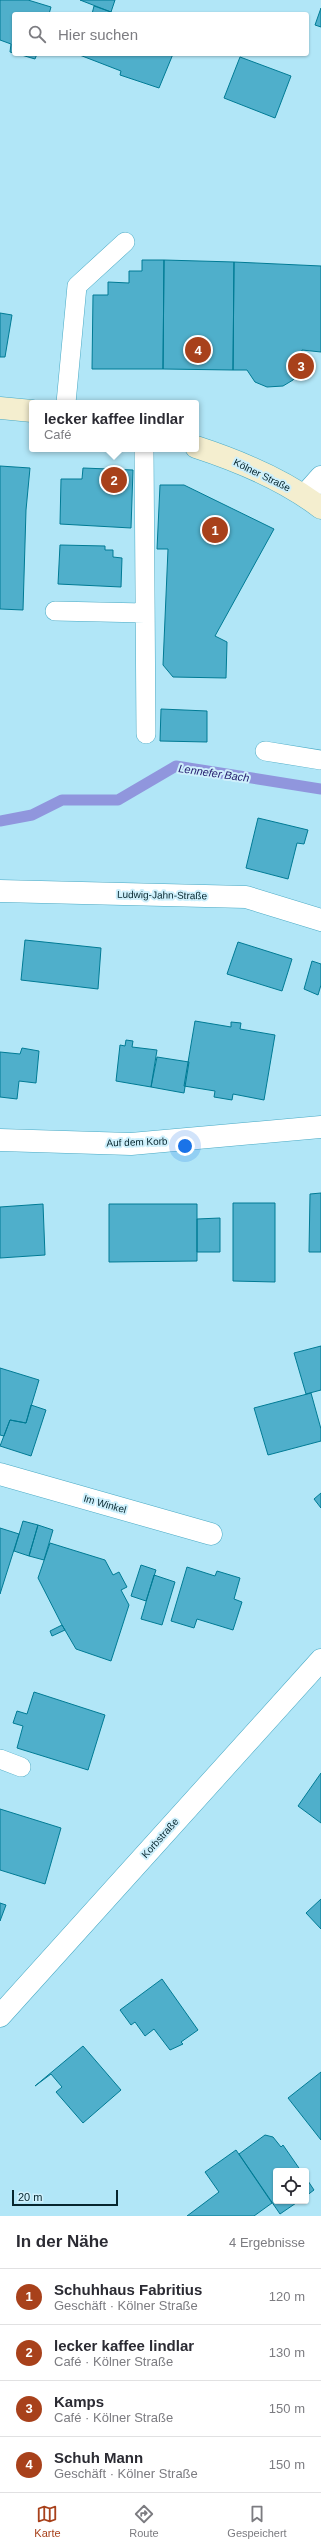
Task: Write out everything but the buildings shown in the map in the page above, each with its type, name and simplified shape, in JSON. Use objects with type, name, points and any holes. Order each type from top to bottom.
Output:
[{"type":"main road","points":[[0,408],[29,411]]},
{"type":"main road","name":"Kölner Straße","points":[[199,448],[227,457],[313,502]]},
{"type":"street","name":"Kölner Straße","points":[[313,502],[321,477]]},
{"type":"street","name":"Ludwig-Jahn-Straße","points":[[0,891],[246,897],[321,920]]},
{"type":"street","name":"Auf dem Korb","points":[[0,1140],[131,1144],[321,1127]]},
{"type":"street","name":"Im Winkel","points":[[0,1474],[211,1534]]},
{"type":"street","name":"Korbstraße","points":[[0,2016],[321,1660]]},
{"type":"lane","points":[[66,400],[77,286],[125,242]]},
{"type":"lane","points":[[144,452],[146,734]]},
{"type":"lane","points":[[55,611],[145,613]]},
{"type":"lane","points":[[265,751],[321,760]]},
{"type":"lane","points":[[0,1760],[21,1767]]},
{"type":"waterway","name":"Lennefer Bach","points":[[0,821],[32,815],[62,800],[118,800],[176,766],[321,789]]},
{"type":"place","name":"Schuh Mann","points":[[198,350]]},
{"type":"place","name":"Kamps","points":[[301,366]]},
{"type":"place","name":"lecker kaffee lindlar","points":[[114,480]]},
{"type":"place","name":"Schuhhaus Fabritius","points":[[215,530]]}]
